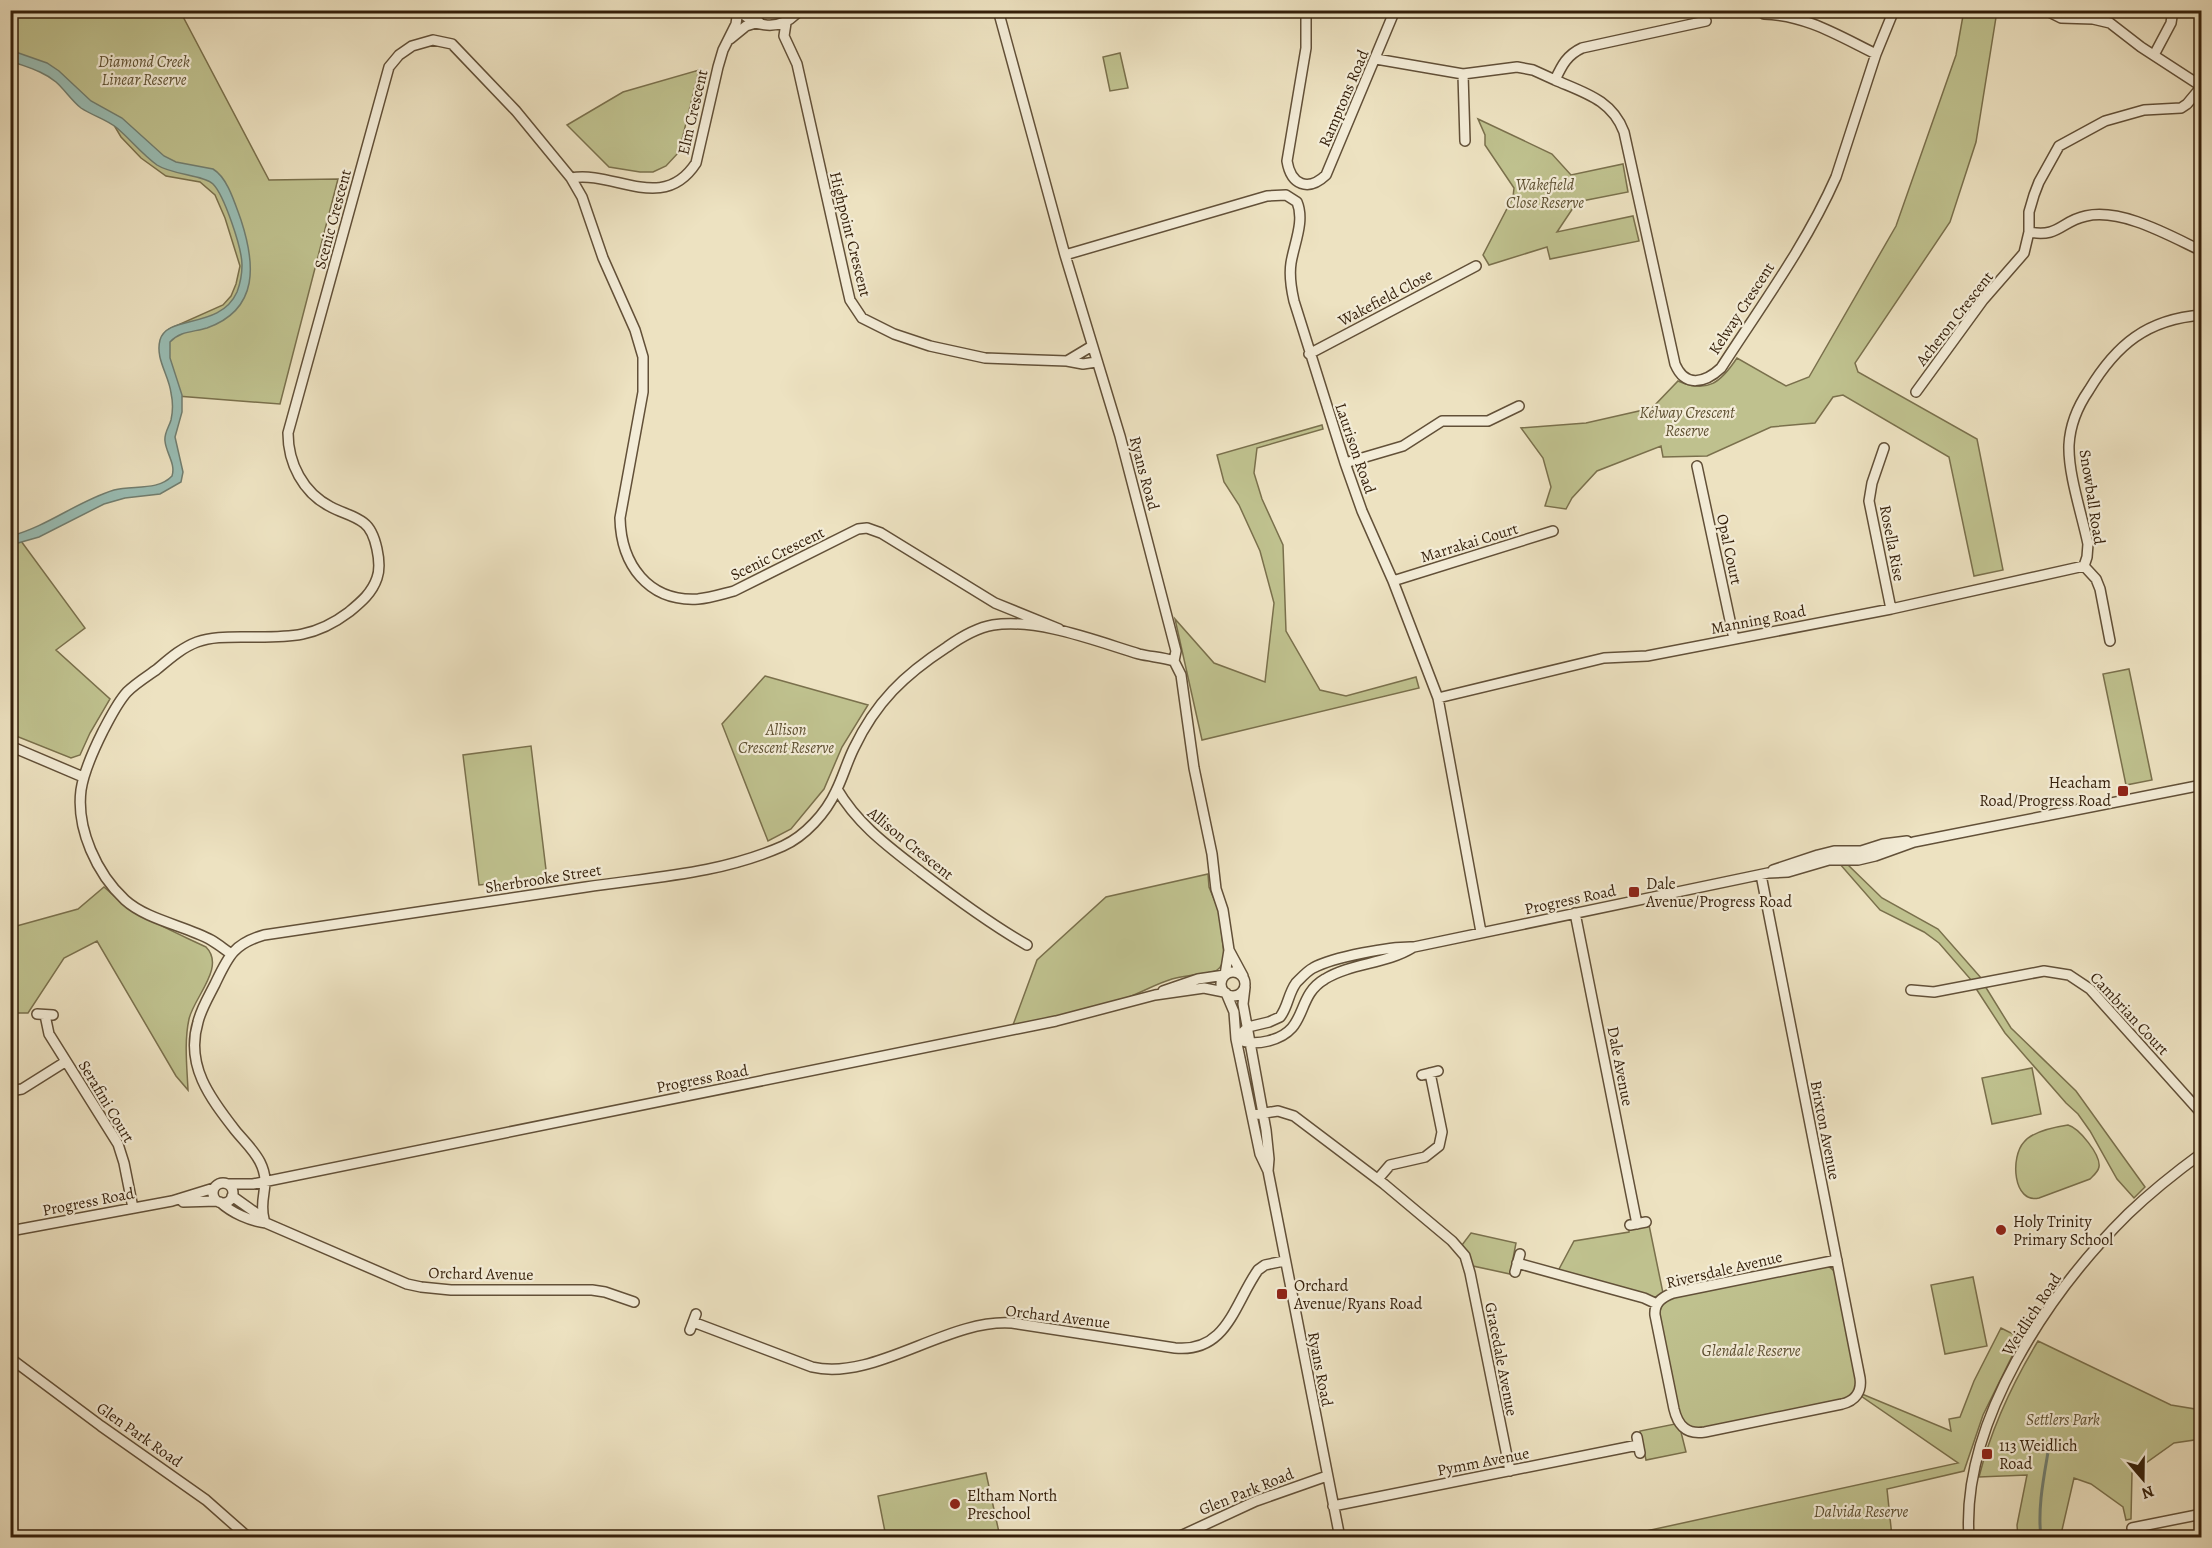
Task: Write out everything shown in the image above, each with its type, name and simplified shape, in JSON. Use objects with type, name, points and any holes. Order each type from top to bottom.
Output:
[{"type":"street","points":[[739,10],[745,16],[771,26],[786,23],[798,12]]},
{"type":"street","name":"Elm Crescent","points":[[571,178],[593,178],[647,189],[670,185],[692,170],[696,163],[718,67],[736,24],[739,10]]},
{"type":"street","name":"Ryans Road","points":[[998,10],[1065,255],[1120,436],[1176,651],[1174,661],[1181,675],[1194,768],[1211,847],[1215,883],[1223,910],[1229,950],[1225,975]]},
{"type":"street","name":"Ramptons Road","points":[[1306,10],[1306,48],[1287,161],[1291,177],[1305,184],[1313,184],[1326,175],[1395,10]]},
{"type":"street","name":"Kelway Crescent","points":[[1376,59],[1463,74],[1517,67],[1533,70],[1597,99],[1615,112],[1624,132],[1675,364],[1684,377],[1699,381],[1709,378],[1721,368],[1828,196],[1876,54],[1894,10]]},
{"type":"street","points":[[2045,10],[2061,18],[2093,19],[2110,23],[2201,86]]},
{"type":"street","points":[[2154,55],[2171,23],[2173,10]]},
{"type":"street","points":[[1764,14],[1801,19],[1876,54]]},
{"type":"street","points":[[1555,80],[1565,60],[1573,52],[1582,48],[1706,21]]},
{"type":"street","points":[[727,43],[746,26],[759,22]]},
{"type":"street","name":"Highpoint Crescent","points":[[786,23],[784,36],[797,64],[846,287],[850,300],[862,318],[894,334],[959,354],[985,358],[1067,361],[1083,364],[1096,362]]},
{"type":"street","name":"Highpoint Crescent","points":[[771,26],[792,52]]},
{"type":"street","name":"Scenic Crescent","points":[[230,953],[212,940],[140,909],[126,901],[116,889],[100,867],[85,835],[81,803],[84,777],[99,739],[127,692],[184,648],[216,637],[287,637],[316,632],[334,622],[371,592],[378,575],[371,532],[366,524],[330,507],[306,486],[294,468],[288,450],[288,433],[389,68],[399,55],[412,46],[433,40],[452,45],[516,111],[571,178],[582,197],[603,258],[635,330],[643,357],[643,392],[620,518],[620,537],[626,556],[643,582],[667,594],[682,598],[698,599],[717,596],[744,586],[858,529],[867,528],[891,539],[995,603],[1059,629]]},
{"type":"street","points":[[1463,74],[1465,141]]},
{"type":"street","name":"Acheron Crescent","points":[[1916,392],[1983,300],[2020,260],[2029,232],[2029,212],[2039,182],[2055,150],[2063,142],[2097,124],[2137,111],[2181,108],[2201,86]]},
{"type":"street","name":"Laurison Road","points":[[1065,255],[1267,196],[1286,195],[1297,202],[1301,216],[1291,265],[1290,283],[1309,354],[1362,511],[1393,580],[1438,698],[1481,932]]},
{"type":"street","points":[[2029,232],[2048,234],[2086,215],[2128,218],[2202,251]]},
{"type":"street","name":"Wakefield Close","points":[[1309,354],[1476,266]]},
{"type":"street","name":"Snowball Road","points":[[2110,641],[2100,589],[2096,579],[2084,566],[2088,544],[2069,456],[2069,442],[2076,412],[2101,370],[2127,342],[2152,327],[2202,315]]},
{"type":"street","points":[[1067,361],[1092,346]]},
{"type":"street","points":[[1345,463],[1403,446],[1442,422],[1488,421],[1519,406]]},
{"type":"street","name":"Rosella Rise","points":[[1884,448],[1872,483],[1869,501],[1891,609]]},
{"type":"street","name":"Opal Court","points":[[1697,466],[1734,639]]},
{"type":"street","name":"Marrakai Court","points":[[1393,580],[1553,531]]},
{"type":"street","name":"Manning Road","points":[[1438,698],[1604,658],[1647,656],[1891,609],[2084,566]]},
{"type":"street","points":[[837,789],[848,760],[876,710],[902,680],[934,655],[967,634],[987,626],[1009,625],[1059,629],[1144,655],[1161,656],[1174,661]]},
{"type":"street","points":[[10,746],[84,777]]},
{"type":"street","name":"Progress Road","points":[[1251,1044],[1288,1033],[1298,1020],[1311,992],[1324,979],[1395,956],[1414,947],[1764,874],[1788,872],[1824,861],[1858,860],[1914,842],[2202,785]]},
{"type":"street","name":"Allison Crescent","points":[[837,789],[849,808],[873,835],[956,899],[1027,945]]},
{"type":"street","name":"Sherbrooke Street","points":[[230,953],[241,944],[264,935],[718,869],[792,841],[818,817],[837,789]]},
{"type":"street","name":"Brixton Avenue","points":[[1657,1304],[1655,1316],[1674,1409],[1684,1429],[1694,1433],[1705,1432],[1842,1404],[1850,1401],[1859,1392],[1860,1378],[1764,874]]},
{"type":"street","name":"Dale Avenue","points":[[1575,913],[1638,1224]]},
{"type":"street","name":"Progress Road","points":[[1236,1039],[1248,1027],[1280,1017],[1291,990],[1313,968],[1333,960],[1404,946],[1414,947]]},
{"type":"street","name":"Ryans Road","points":[[1229,950],[1243,976]]},
{"type":"street","points":[[230,953],[197,1022],[195,1035],[197,1061],[206,1091],[259,1160],[266,1181],[261,1201],[265,1221]]},
{"type":"street","name":"Cambrian Court","points":[[1911,990],[1934,992],[2044,971],[2070,975],[2090,989],[2202,1114]]},
{"type":"street","points":[[1233,972],[1243,976],[1245,987],[1238,995],[1231,996],[1225,993],[1221,983],[1225,975],[1233,972]]},
{"type":"street","name":"Progress Road","points":[[228,1184],[253,1184],[1056,1022],[1155,995],[1189,981],[1225,975]]},
{"type":"street","name":"Ryans Road","points":[[1245,987],[1243,1004],[1269,1152],[1268,1171],[1340,1538]]},
{"type":"street","name":"Progress Road","points":[[1155,995],[1204,988],[1225,993]]},
{"type":"street","name":"Ryans Road","points":[[1225,993],[1234,1012],[1236,1039],[1260,1154],[1268,1171]]},
{"type":"street","name":"Serafini Court","points":[[45,1014],[45,1025],[49,1034],[118,1144],[133,1208]]},
{"type":"street","points":[[1236,1039],[1251,1044]]},
{"type":"street","points":[[10,1091],[22,1089],[65,1062]]},
{"type":"street","points":[[1252,1114],[1278,1111],[1290,1114],[1378,1179],[1390,1165],[1425,1157],[1439,1146],[1442,1132],[1430,1073]]},
{"type":"street","name":"Weidlich Road","points":[[1969,1538],[1970,1486],[1979,1449],[1999,1397],[2030,1339],[2063,1289],[2100,1244],[2146,1198],[2202,1153]]},
{"type":"street","name":"Gracedale Avenue","points":[[1378,1179],[1452,1241],[1464,1254],[1470,1273],[1510,1471]]},
{"type":"street","points":[[219,1184],[228,1184],[233,1195],[226,1202],[218,1202],[213,1193],[214,1188],[219,1184]]},
{"type":"street","name":"Progress Road","points":[[233,1195],[253,1184]]},
{"type":"street","name":"Progress Road","points":[[10,1231],[172,1200],[214,1188]]},
{"type":"street","name":"Orchard Avenue","points":[[233,1195],[265,1221],[414,1286],[451,1290],[592,1290],[634,1302]]},
{"type":"street","name":"Progress Road","points":[[172,1200],[218,1202]]},
{"type":"street","name":"Orchard Avenue","points":[[218,1202],[253,1221],[265,1221]]},
{"type":"street","name":"Riversdale Avenue","points":[[1517,1263],[1657,1304],[1672,1293],[1837,1260]]},
{"type":"street","name":"Orchard Avenue","points":[[693,1322],[812,1367],[829,1370],[858,1366],[995,1323],[1012,1323],[1175,1348],[1192,1348],[1208,1344],[1221,1333],[1261,1267],[1284,1261]]},
{"type":"street","name":"Glen Park Road","points":[[10,1358],[100,1426],[206,1500],[249,1538]]},
{"type":"street","name":"Pymm Avenue","points":[[1333,1506],[1638,1445]]},
{"type":"street","name":"Glen Park Road","points":[[1176,1538],[1246,1505],[1327,1476]]},
{"type":"street","points":[[2132,1528],[2202,1514]]},
{"type":"green space","name":"Kelway Crescent Reserve","points":[[1964,10],[1997,11],[1976,142],[1950,222],[1855,363],[1858,372],[1977,439],[2003,570],[1974,576],[1949,457],[1843,395],[1833,397],[1815,423],[1771,427],[1707,456],[1663,457],[1661,446],[1597,471],[1572,498],[1566,509],[1545,506],[1551,487],[1543,458],[1521,428],[1586,423],[1652,408],[1678,381],[1688,385],[1706,386],[1725,374],[1737,358],[1786,386],[1809,377],[1896,226],[1956,55]]},
{"type":"green space","name":"Diamond Creek Linear Reserve","points":[[11,11],[180,11],[269,180],[338,179],[280,404],[177,396],[164,362],[169,329],[223,305],[231,296],[236,284],[240,266],[225,218],[215,195],[200,182],[166,176],[141,158],[121,137],[111,120],[62,80],[11,58]]},
{"type":"green space","points":[[1120,53],[1128,88],[1110,91],[1103,57]]},
{"type":"green space","points":[[699,70],[679,152],[666,166],[653,172],[609,167],[567,125],[623,92]]},
{"type":"green space","name":"Wakefield Close Reserve","points":[[1478,119],[1552,154],[1571,175],[1623,164],[1628,192],[1577,202],[1557,232],[1633,216],[1639,241],[1550,259],[1547,247],[1489,265],[1483,255],[1513,197],[1514,188],[1485,145],[1485,135]]},
{"type":"green space","points":[[1322,425],[1323,429],[1257,448],[1254,473],[1262,499],[1283,545],[1286,631],[1320,690],[1346,696],[1416,677],[1419,688],[1202,740],[1175,619],[1214,663],[1265,682],[1274,603],[1260,551],[1239,505],[1224,482],[1217,455]]},
{"type":"green space","points":[[10,540],[21,541],[85,628],[56,650],[110,699],[80,755],[71,758],[11,734]]},
{"type":"green space","points":[[2129,669],[2152,780],[2126,785],[2103,674]]},
{"type":"green space","name":"Allison Crescent Reserve","points":[[765,676],[868,705],[842,747],[824,789],[791,829],[768,841],[722,724]]},
{"type":"green space","points":[[531,746],[547,878],[479,885],[463,755]]},
{"type":"green space","points":[[1839,863],[1847,864],[1882,898],[1938,929],[1982,979],[1972,981],[1939,943],[1924,932],[1880,910]]},
{"type":"green space","points":[[1208,874],[1209,887],[1219,911],[1224,954],[1221,967],[1210,972],[1172,979],[1128,998],[1094,1008],[1013,1025],[1037,960],[1106,897]]},
{"type":"green space","points":[[10,884],[13,927],[78,909],[104,887],[140,914],[206,947],[211,955],[211,973],[192,1010],[187,1028],[188,1090],[176,1076],[97,941],[64,958],[28,1013],[11,1013]]},
{"type":"green space","points":[[1985,986],[2011,1028],[2076,1091],[2145,1187],[2134,1198],[2117,1179],[2078,1114],[2005,1033],[1975,987]]},
{"type":"green space","points":[[2032,1068],[2041,1114],[1992,1124],[1982,1078]]},
{"type":"green space","points":[[2068,1125],[2078,1131],[2093,1149],[2099,1162],[2098,1170],[2090,1179],[2039,1198],[2030,1198],[2019,1187],[2016,1178],[2020,1149],[2032,1135]]},
{"type":"green space","points":[[1649,1225],[1663,1293],[1656,1297],[1558,1271],[1574,1241],[1629,1232],[1629,1229]]},
{"type":"green space","points":[[1471,1233],[1516,1243],[1510,1274],[1473,1266],[1462,1245]]},
{"type":"green space","name":"Glendale Reserve","points":[[1828,1266],[1836,1277],[1857,1384],[1854,1393],[1847,1399],[1697,1429],[1686,1425],[1680,1417],[1659,1317],[1664,1304],[1676,1296]]},
{"type":"green space","points":[[1973,1277],[1987,1346],[1945,1354],[1931,1285]]},
{"type":"green space","name":"Dalvida Reserve","points":[[2001,1328],[2021,1338],[1983,1415],[1964,1471],[1887,1489],[1892,1537],[1614,1538],[1958,1463],[1861,1396],[1862,1394],[1951,1431],[1949,1419],[1960,1417],[1974,1381]]},
{"type":"green space","name":"Settlers Park","points":[[2038,1341],[2171,1405],[2201,1410],[2201,1439],[2174,1443],[2132,1473],[2131,1519],[2126,1520],[2123,1507],[2091,1484],[2074,1478],[2062,1537],[2018,1537],[2017,1525],[2027,1475],[1979,1477],[2003,1407]]},
{"type":"green space","points":[[1675,1424],[1681,1432],[1686,1452],[1646,1460],[1640,1431]]},
{"type":"green space","name":"Eltham North Preschool","points":[[986,1473],[1000,1537],[886,1537],[878,1496]]},
{"type":"water","points":[[10,50],[47,63],[59,71],[91,101],[122,118],[164,156],[176,162],[213,169],[218,173],[230,192],[241,220],[249,252],[250,268],[245,297],[237,309],[224,320],[207,328],[183,334],[170,342],[170,358],[182,395],[182,412],[175,437],[183,472],[181,482],[160,494],[125,498],[104,504],[39,537],[11,545],[11,536],[38,526],[88,500],[114,490],[160,484],[172,476],[173,467],[165,438],[172,417],[172,400],[170,386],[159,354],[160,340],[165,332],[173,327],[207,317],[219,312],[229,304],[238,289],[242,265],[232,222],[213,184],[157,165],[117,128],[81,108],[51,78],[11,61]]},
{"type":"waterway","points":[[2041,1538],[2041,1501],[2050,1440]]},
{"type":"place","name":"Heacham Road/Progress Road","points":[[2123,791]]},
{"type":"place","name":"Dale Avenue/Progress Road","points":[[1634,892]]},
{"type":"place","name":"Holy Trinity Primary School","points":[[2001,1230]]},
{"type":"place","name":"Orchard Avenue/Ryans Road","points":[[1282,1294]]},
{"type":"place","name":"113 Weidlich Road","points":[[1987,1454]]},
{"type":"place","name":"Eltham North Preschool","points":[[955,1504]]}]
